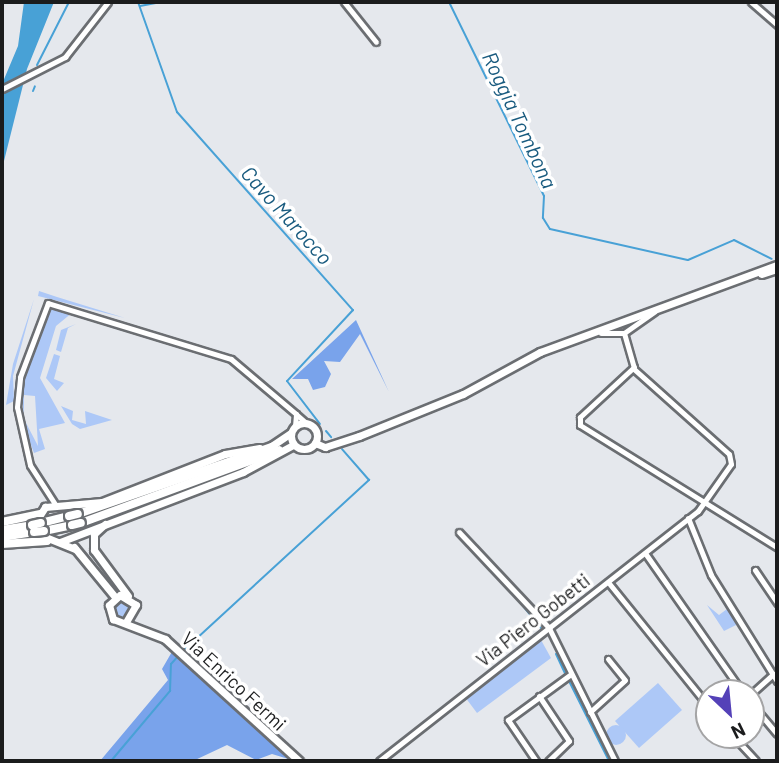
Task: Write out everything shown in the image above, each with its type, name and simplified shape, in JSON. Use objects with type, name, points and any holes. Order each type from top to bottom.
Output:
[{"type":"highway","points":[[762,274],[777,267]]},
{"type":"highway","points":[[2,522],[73,522],[277,448]]},
{"type":"highway","points":[[2,537],[41,523]]},
{"type":"highway","points":[[2,530],[33,528]]},
{"type":"highway","points":[[2,544],[47,541]]},
{"type":"main road","points":[[315,443],[325,447],[359,436],[595,333],[762,274]]},
{"type":"main road","points":[[73,522],[110,519],[243,472],[277,448],[293,430],[306,423],[316,430],[315,443]]},
{"type":"main road","points":[[293,430],[293,444]]},
{"type":"main road","points":[[60,543],[73,522],[102,502],[225,454],[293,444],[304,450],[315,443]]},
{"type":"main road","points":[[75,549],[73,522],[55,504],[45,507],[37,528],[47,541],[75,549],[115,597]]},
{"type":"main road","name":"Via Enrico Fermi","points":[[110,519],[92,544],[128,596],[135,614],[145,626],[176,650],[299,761]]},
{"type":"main road","points":[[115,597],[128,596]]},
{"type":"main road","points":[[115,597],[110,614],[125,622],[135,614]]},
{"type":"main road","name":"Via Enrico Fermi","points":[[125,622],[145,626]]},
{"type":"street","points":[[2,89],[31,78],[65,57],[108,2]]},
{"type":"street","points":[[344,2],[376,42]]},
{"type":"street","points":[[751,2],[777,25]]},
{"type":"street","points":[[45,507],[43,491],[23,441],[18,393],[48,303],[231,359],[306,423]]},
{"type":"street","points":[[595,333],[624,333],[654,312]]},
{"type":"street","points":[[624,333],[634,369],[579,423],[777,547]]},
{"type":"street","name":"Via Piero Gobetti","points":[[379,761],[645,553],[705,502],[731,456],[634,369]]},
{"type":"street","points":[[293,430],[296,414]]},
{"type":"street","points":[[43,491],[55,504]]},
{"type":"street","points":[[688,518],[711,575],[777,681]]},
{"type":"street","points":[[459,532],[549,628],[615,761]]},
{"type":"street","points":[[645,553],[733,679]]},
{"type":"street","points":[[755,570],[777,603]]},
{"type":"street","points":[[608,582],[695,690]]},
{"type":"street","points":[[533,640],[555,640]]},
{"type":"street","points":[[590,712],[625,680],[608,659]]},
{"type":"street","points":[[536,761],[508,720],[571,674]]},
{"type":"street","points":[[765,681],[773,674]]},
{"type":"street","points":[[539,696],[569,741],[548,761]]},
{"type":"street","points":[[765,720],[777,734]]},
{"type":"shaded area","points":[[24,2],[54,2],[27,69],[2,169],[2,84],[18,46]]},
{"type":"shaded area","points":[[39,291],[57,297],[125,318],[38,296]]},
{"type":"shaded area","points":[[34,299],[13,376],[14,401],[6,405],[13,364]]},
{"type":"shaded area","points":[[49,306],[73,312],[56,326],[40,378],[65,423],[39,429],[45,449],[34,453],[25,421],[38,446],[35,396],[24,395],[24,416],[21,390]]},
{"type":"shaded area","points":[[356,320],[389,392],[360,334],[340,362],[324,361],[331,374],[325,387],[313,390],[308,379],[292,379]]},
{"type":"shaded area","points":[[76,324],[68,328],[61,352],[56,350],[61,330]]},
{"type":"shaded area","points":[[54,354],[60,356],[54,379],[64,383],[57,391],[46,378]]},
{"type":"shaded area","points":[[61,406],[73,411],[72,420],[86,424],[85,411],[112,420],[80,429],[72,424]]},
{"type":"shaded area","points":[[722,596],[738,624],[724,631],[707,605],[719,615],[727,609]]},
{"type":"shaded area","points":[[118,600],[126,600],[131,609],[129,616],[118,618],[113,613],[113,605]]},
{"type":"shaded area","points":[[541,640],[551,658],[477,713],[465,697]]},
{"type":"shaded area","points":[[173,650],[295,761],[272,754],[256,760],[227,745],[193,761],[100,761],[168,680],[162,669]]},
{"type":"shaded area","points":[[658,683],[682,710],[639,748],[615,721]]},
{"type":"shaded area","points":[[612,725],[620,725],[626,735],[620,745],[612,745],[606,739],[606,731]]},
{"type":"waterway","points":[[37,65],[69,2]]},
{"type":"waterway","name":"Cavo Marocco","points":[[138,2],[177,112],[353,310],[287,381],[320,424]]},
{"type":"waterway","name":"Roggia Tombona","points":[[140,6],[160,2]]},
{"type":"waterway","name":"Roggia Tombona","points":[[449,2],[544,196],[543,218],[550,229],[688,260],[734,240],[772,259]]},
{"type":"waterway","points":[[33,91],[35,86]]},
{"type":"waterway","name":"Cavo Marocco","points":[[326,431],[331,437]]},
{"type":"waterway","name":"Cavo Marocco","points":[[183,651],[369,480],[342,449]]},
{"type":"waterway","points":[[515,596],[541,628]]},
{"type":"waterway","points":[[556,654],[565,673]]},
{"type":"waterway","name":"Cavo Marocco","points":[[111,761],[170,691],[171,664],[179,655]]},
{"type":"waterway","points":[[568,679],[609,761]]}]
